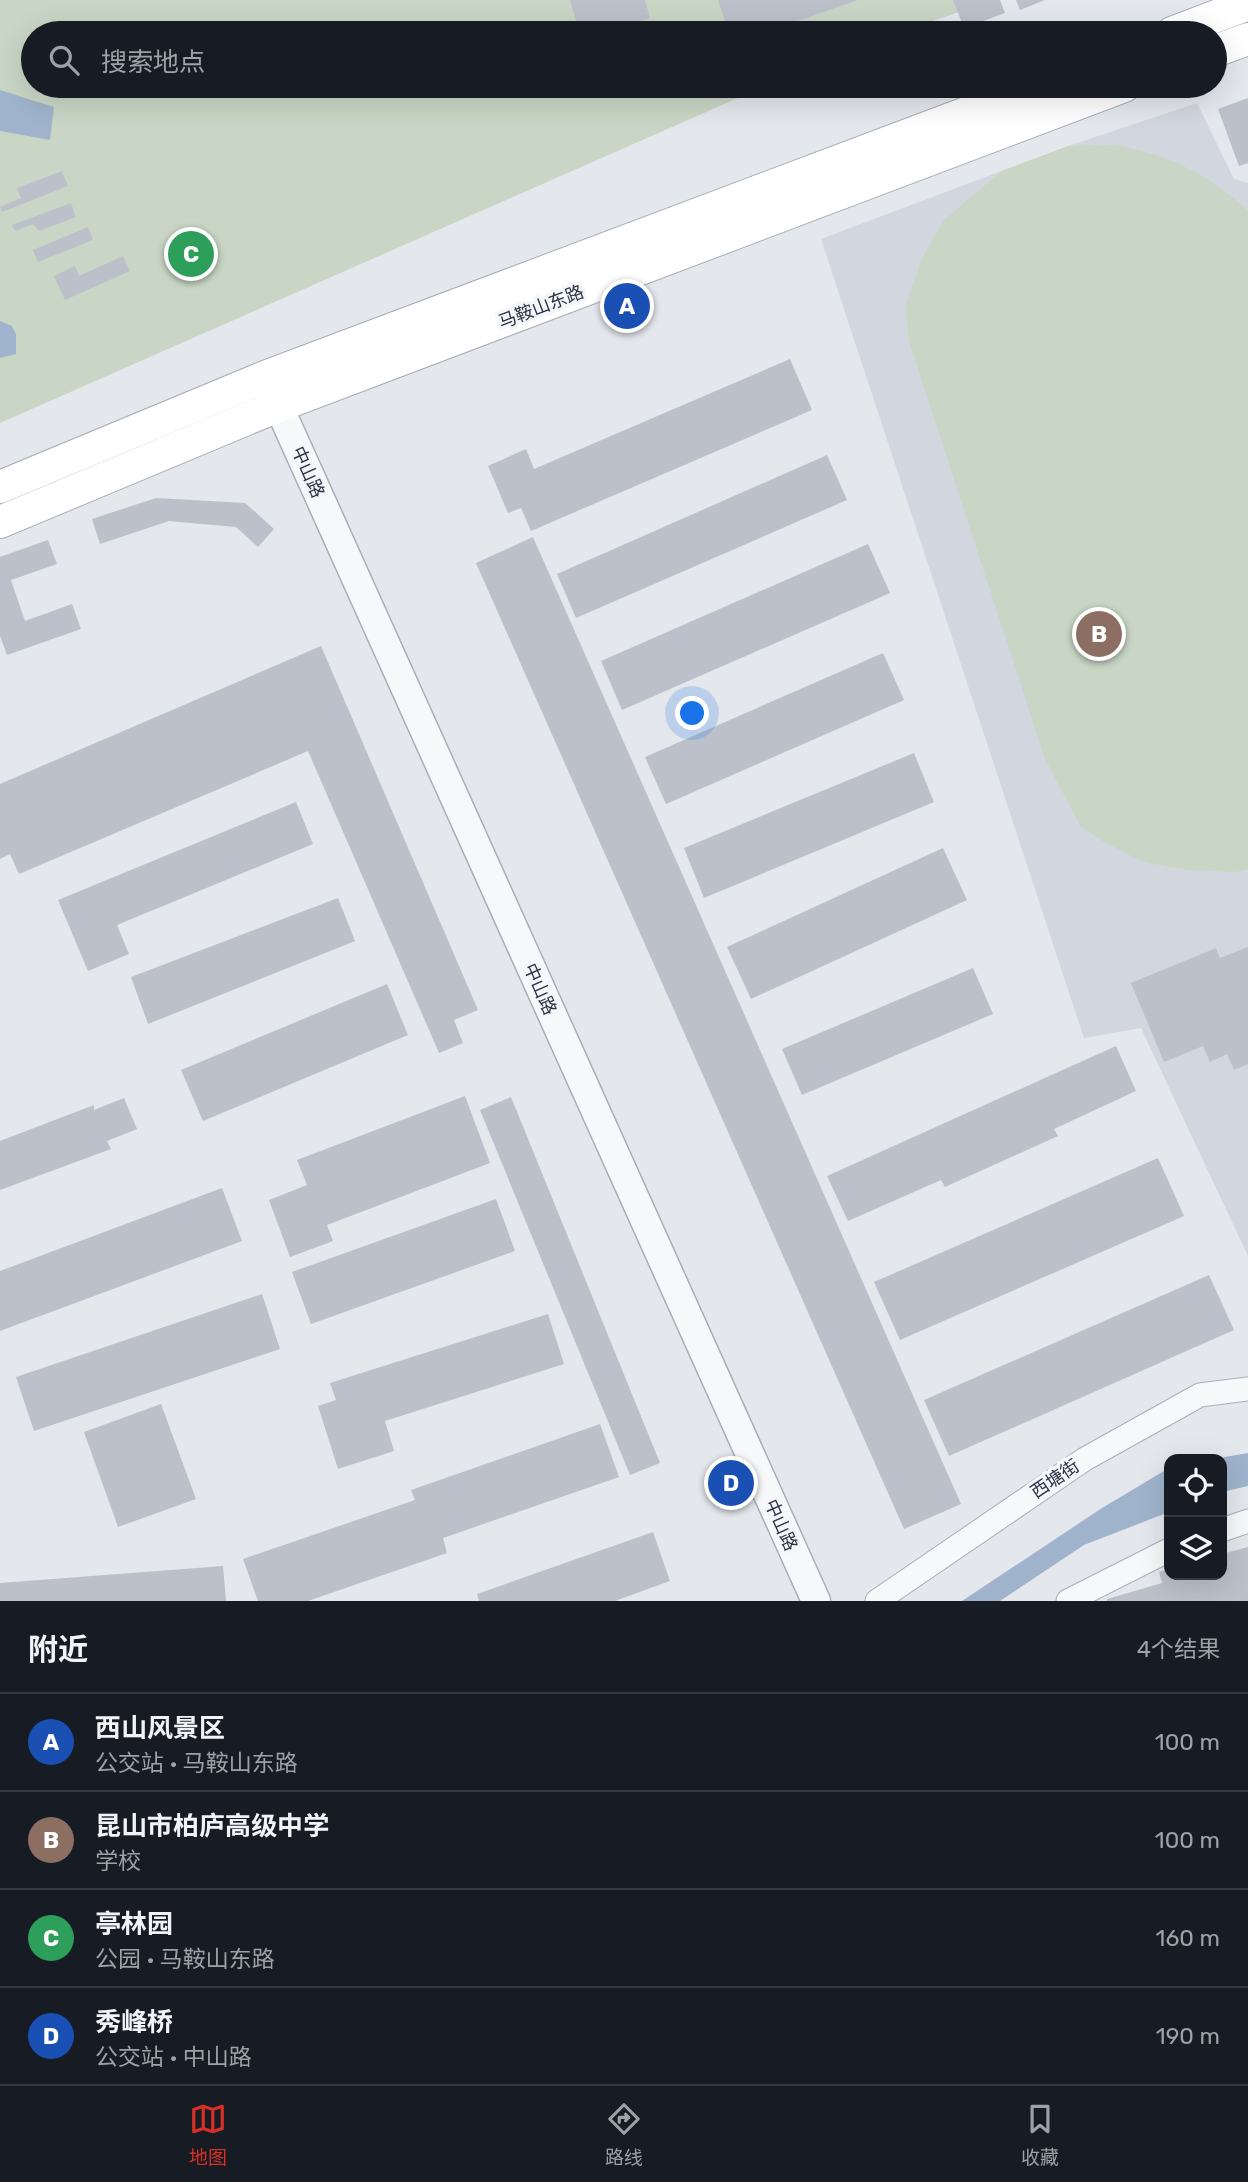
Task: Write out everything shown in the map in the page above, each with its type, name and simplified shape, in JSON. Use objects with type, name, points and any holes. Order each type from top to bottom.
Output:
[{"type":"main road","points":[[1203,21],[1248,4]]},
{"type":"main road","points":[[1227,47],[1248,39]]},
{"type":"main road","name":"马鞍山东路","points":[[0,487],[265,377],[1006,98]]},
{"type":"main road","name":"马鞍山东路","points":[[0,522],[278,406],[1092,98]]},
{"type":"street","name":"中山路","points":[[265,377],[816,1601]]},
{"type":"street","name":"西塘街","points":[[877,1601],[1085,1459],[1200,1395],[1248,1389]]},
{"type":"street","points":[[1227,1528],[1248,1521]]},
{"type":"street","points":[[1068,1601],[1164,1553]]},
{"type":"shaded area","points":[[1197,103],[1234,179],[1248,183],[1248,1256],[1141,1028],[1084,1038],[821,239],[1068,146]]},
{"type":"green space","points":[[0,0],[994,0],[933,21],[21,21],[21,98],[738,98],[0,423]]},
{"type":"green space","points":[[1068,146],[1118,146],[1172,161],[1204,177],[1248,211],[1248,869],[1235,872],[1188,870],[1143,862],[1081,827],[1045,759],[909,341],[906,304],[922,258],[944,220],[1002,171]]},
{"type":"water","points":[[0,90],[54,107],[50,140],[0,131]]},
{"type":"water","points":[[0,321],[12,326],[16,334],[16,354],[0,358]]},
{"type":"water","points":[[1248,1453],[1248,1486],[1227,1491],[1227,1457]]},
{"type":"water","points":[[1164,1471],[1164,1514],[1084,1545],[1000,1601],[962,1601],[1102,1508]]},
{"type":"building","points":[[570,0],[645,0],[650,18],[640,21],[576,21]]},
{"type":"building","points":[[718,0],[858,0],[798,21],[725,21]]},
{"type":"building","points":[[953,0],[1000,0],[1005,13],[983,21],[961,21]]},
{"type":"building","points":[[1016,0],[1045,0],[1020,10]]},
{"type":"building","points":[[1248,98],[1248,163],[1239,166],[1218,109]]},
{"type":"building","points":[[62,171],[68,186],[2,212],[0,207],[21,198],[17,188]]},
{"type":"building","points":[[71,203],[76,217],[39,231],[33,224],[15,231],[12,225]]},
{"type":"building","points":[[88,227],[93,240],[38,262],[33,250]]},
{"type":"building","points":[[123,256],[130,271],[65,300],[54,276],[75,266],[79,276]]},
{"type":"building","points":[[790,359],[812,410],[531,531],[521,508],[508,513],[488,466],[526,449],[534,469]]},
{"type":"building","points":[[827,455],[847,500],[576,618],[557,574]]},
{"type":"building","points":[[156,498],[245,503],[274,529],[258,547],[236,527],[169,521],[100,544],[92,519]]},
{"type":"building","points":[[533,537],[961,1504],[904,1529],[476,563]]},
{"type":"building","points":[[48,540],[57,564],[11,580],[25,621],[72,604],[81,629],[7,655],[0,636],[0,557]]},
{"type":"building","points":[[868,544],[890,593],[622,710],[601,661]]},
{"type":"building","points":[[321,646],[478,1010],[454,1020],[463,1043],[439,1053],[308,751],[19,874],[10,854],[0,859],[0,784]]},
{"type":"building","points":[[883,653],[904,700],[666,804],[645,757]]},
{"type":"building","points":[[914,753],[934,802],[704,898],[684,848]]},
{"type":"building","points":[[296,802],[313,844],[117,925],[129,954],[88,971],[58,900]]},
{"type":"building","points":[[943,848],[967,900],[751,999],[727,947]]},
{"type":"building","points":[[338,898],[355,941],[148,1024],[131,977]]},
{"type":"building","points":[[1248,947],[1248,1064],[1234,1070],[1227,1054],[1210,1062],[1203,1046],[1164,1062],[1131,983],[1216,948],[1220,958]]},
{"type":"building","points":[[973,968],[993,1014],[802,1095],[782,1049]]},
{"type":"building","points":[[387,984],[408,1035],[203,1121],[181,1070]]},
{"type":"building","points":[[1116,1046],[1136,1091],[1054,1129],[1058,1136],[945,1187],[941,1180],[848,1221],[827,1176]]},
{"type":"building","points":[[465,1096],[490,1163],[327,1225],[333,1241],[290,1257],[269,1200],[307,1185],[297,1160]]},
{"type":"building","points":[[511,1097],[660,1463],[630,1475],[480,1110]]},
{"type":"building","points":[[124,1098],[137,1129],[107,1141],[111,1149],[0,1190],[0,1141],[94,1105],[94,1110]]},
{"type":"building","points":[[1158,1158],[1184,1216],[900,1340],[874,1282]]},
{"type":"building","points":[[222,1188],[242,1241],[0,1331],[0,1271]]},
{"type":"building","points":[[496,1199],[515,1251],[311,1324],[292,1272]]},
{"type":"building","points":[[1209,1275],[1234,1330],[949,1456],[924,1400]]},
{"type":"building","points":[[262,1294],[280,1349],[34,1431],[16,1377]]},
{"type":"building","points":[[548,1314],[564,1364],[385,1421],[394,1451],[338,1469],[318,1406],[336,1400],[330,1383]]},
{"type":"building","points":[[161,1404],[196,1499],[118,1527],[84,1432]]},
{"type":"building","points":[[600,1424],[619,1477],[443,1538],[447,1553],[308,1601],[258,1601],[243,1559],[415,1500],[411,1490]]},
{"type":"building","points":[[653,1532],[670,1581],[615,1601],[479,1601],[477,1594]]},
{"type":"building","points":[[1248,1547],[1248,1601],[1107,1601],[1162,1583],[1159,1572],[1164,1570],[1164,1580],[1227,1580],[1227,1553]]},
{"type":"building","points":[[223,1566],[226,1601],[0,1601],[0,1583]]},
{"type":"place","name":"亭林园","points":[[191,254]]},
{"type":"place","name":"西山风景区","points":[[627,306]]},
{"type":"place","name":"昆山市柏庐高级中学","points":[[1099,634]]},
{"type":"place","name":"秀峰桥","points":[[731,1483]]}]
